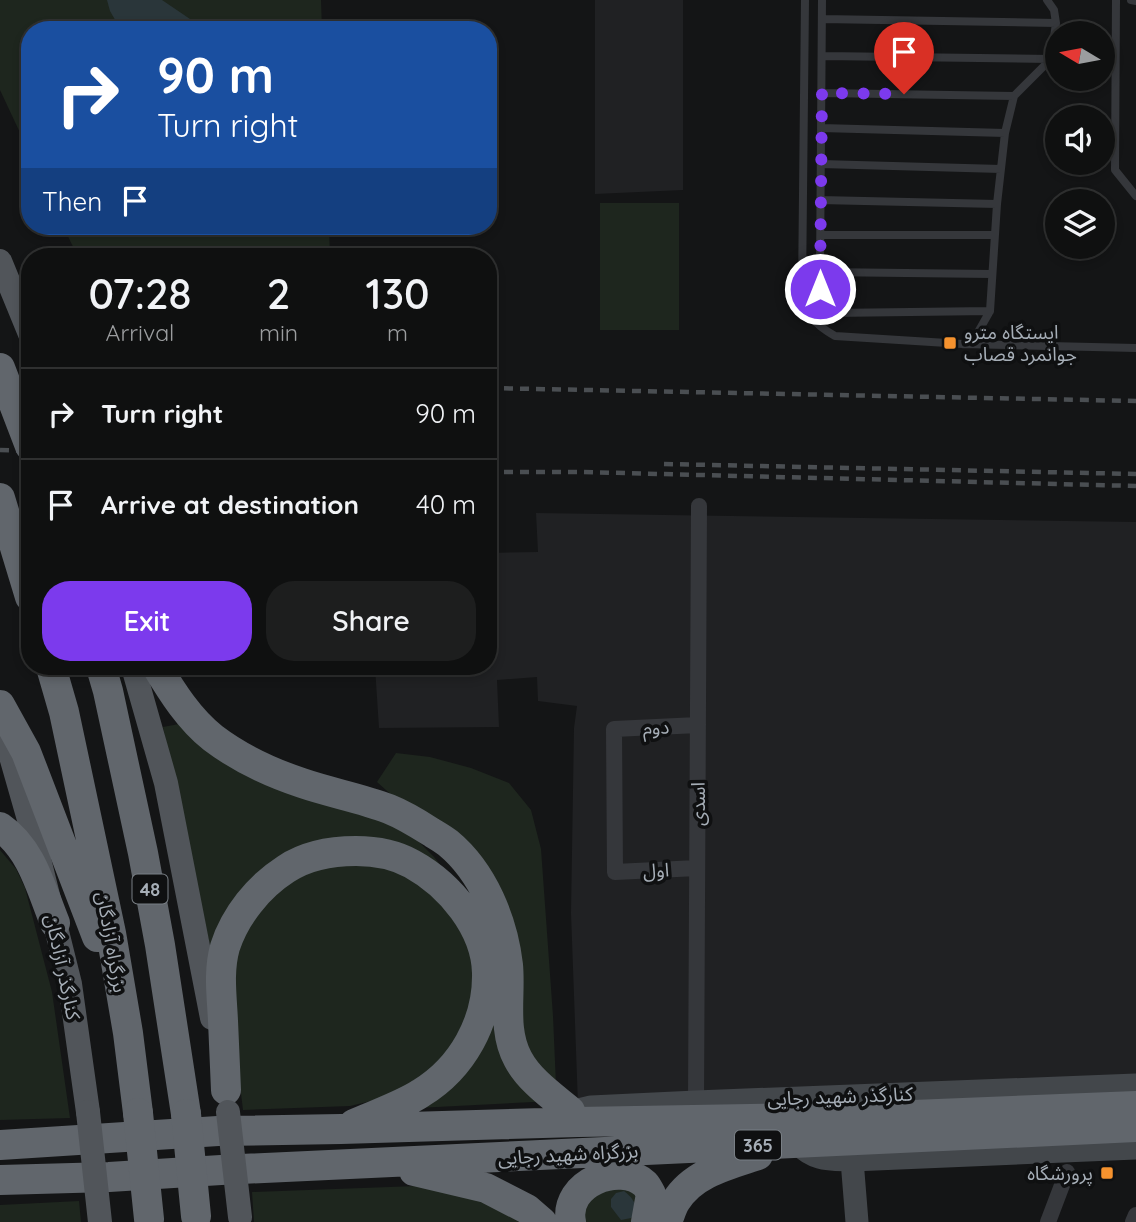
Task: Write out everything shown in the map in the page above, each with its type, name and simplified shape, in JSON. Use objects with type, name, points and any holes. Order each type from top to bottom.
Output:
[{"type":"highway","points":[[0,368],[21,423]]},
{"type":"highway","points":[[0,498],[21,567]]},
{"type":"highway","name":"بزرگراه آزادگان","points":[[53,675],[67,725],[111,933],[138,1113],[149,1221]]},
{"type":"highway","name":"48","points":[[103,675],[143,853],[160,945],[186,1114],[196,1219]]},
{"type":"highway","points":[[162,675],[187,711],[212,737],[255,763],[302,783],[389,809],[415,821],[448,843],[475,873],[492,905],[502,934],[508,965],[510,1032],[517,1059],[559,1117]]},
{"type":"highway","points":[[0,705],[26,752],[124,1009]]},
{"type":"highway","points":[[0,827],[22,849],[32,866],[55,923]]},
{"type":"highway","points":[[227,1101],[222,964],[226,947],[245,908],[260,890],[296,862],[342,851],[390,855],[435,878],[466,914],[483,951],[487,972],[486,993],[475,1035],[444,1075],[421,1093],[341,1129]]},
{"type":"highway","name":"بزرگراه شهید رجایی","points":[[0,1145],[218,1131],[341,1129],[559,1117],[864,1117],[1136,1106]]},
{"type":"highway","name":"بزرگراه شهید رجایی","points":[[0,1180],[1136,1127]]},
{"type":"highway","points":[[667,1222],[675,1202],[689,1184],[728,1164],[797,1143]]},
{"type":"highway","points":[[380,1163],[486,1188],[527,1209],[542,1222]]},
{"type":"highway","points":[[571,1222],[571,1205],[587,1184],[618,1175],[634,1178],[646,1185],[651,1194],[646,1222]]},
{"type":"highway","points":[[0,1195],[60,1179]]},
{"type":"main road","points":[[1,262],[21,312]]},
{"type":"main road","points":[[135,675],[166,783],[227,1101],[240,1219]]},
{"type":"main road","name":"کنارگذر آزادگان","points":[[0,717],[30,823],[70,985],[100,1222]]},
{"type":"street","name":"اسدی","points":[[696,1102],[699,506]]},
{"type":"street","name":"دوم","points":[[615,872],[614,729],[698,725]]},
{"type":"street","name":"اول","points":[[615,872],[697,868]]},
{"type":"street","name":"کنارگذر شهید رجایی","points":[[559,1117],[592,1107],[1136,1085]]},
{"type":"street","points":[[797,1143],[807,1153],[819,1158],[852,1160],[1136,1148]]},
{"type":"street","points":[[852,1160],[857,1222]]},
{"type":"street","points":[[1048,1222],[1067,1172]]},
{"type":"street","points":[[1133,1222],[1136,1215]]},
{"type":"lane","points":[[806,0],[802,292],[808,312],[819,327],[835,336],[963,344],[1136,348]]},
{"type":"lane","points":[[822,0],[820,289],[823,307],[831,313],[990,311]]},
{"type":"lane","points":[[1047,0],[1054,10],[1055,21]]},
{"type":"lane","points":[[1116,0],[1115,170],[1136,196]]},
{"type":"lane","points":[[822,19],[1045,23]]},
{"type":"lane","points":[[822,56],[1045,59]]},
{"type":"lane","points":[[963,344],[977,334],[990,311],[997,204],[1005,133],[1014,96],[1045,65]]},
{"type":"lane","points":[[822,93],[1014,96]]},
{"type":"lane","points":[[821,128],[1005,133]]},
{"type":"lane","points":[[821,164],[1001,169]]},
{"type":"lane","points":[[820,200],[997,204]]},
{"type":"lane","points":[[821,235],[995,235]]},
{"type":"lane","points":[[820,272],[992,274]]},
{"type":"shaded area","points":[[0,0],[321,0],[322,21],[21,21],[21,135],[0,90]]},
{"type":"shaded area","points":[[107,0],[162,0],[192,21],[116,21]]},
{"type":"shaded area","points":[[595,0],[683,0],[683,190],[595,194]]},
{"type":"shaded area","points":[[600,203],[679,203],[679,330],[600,330]]},
{"type":"shaded area","points":[[67,235],[329,235],[330,248],[74,248]]},
{"type":"shaded area","points":[[536,513],[1136,522],[1136,1079],[578,1105],[571,913],[574,728],[577,706],[538,701],[537,677],[497,680],[499,727],[379,728],[376,675],[497,675],[497,553],[538,552]]},
{"type":"shaded area","points":[[179,724],[413,836],[445,871],[296,855],[215,969],[163,727]]},
{"type":"shaded area","points":[[396,753],[430,757],[471,768],[509,783],[531,810],[541,849],[556,1085],[522,1048],[510,931],[405,807],[377,782]]},
{"type":"shaded area","points":[[0,850],[16,869],[25,888],[52,992],[70,1118],[0,1120]]},
{"type":"shaded area","points":[[354,862],[413,875],[463,927],[476,978],[466,1024],[438,1065],[388,1097],[350,1106],[243,1110],[228,985],[246,922],[302,871]]},
{"type":"shaded area","points":[[497,987],[553,1101],[417,1108]]},
{"type":"shaded area","points":[[444,1185],[530,1222],[254,1222],[252,1192]]},
{"type":"shaded area","points":[[599,1188],[637,1189],[640,1222],[580,1222],[580,1215]]},
{"type":"shaded area","points":[[624,1191],[633,1200],[637,1211],[631,1218],[621,1220],[611,1207],[611,1199],[616,1193]]},
{"type":"shaded area","points":[[79,1201],[81,1222],[0,1222],[0,1205]]},
{"type":"railway","points":[[0,383],[21,383]]},
{"type":"railway","points":[[497,388],[1136,401]]},
{"type":"railway","points":[[0,450],[21,451]]},
{"type":"railway","points":[[664,464],[1136,474]]},
{"type":"railway","points":[[497,472],[1136,486]]},
{"type":"place","name":"ایستگاه مترو جوانمرد قصاب","points":[[950,343]]},
{"type":"place","name":"پرورشگاه","points":[[1107,1173]]},
{"type":"route","points":[[820,289],[822,93],[904,94]]}]
